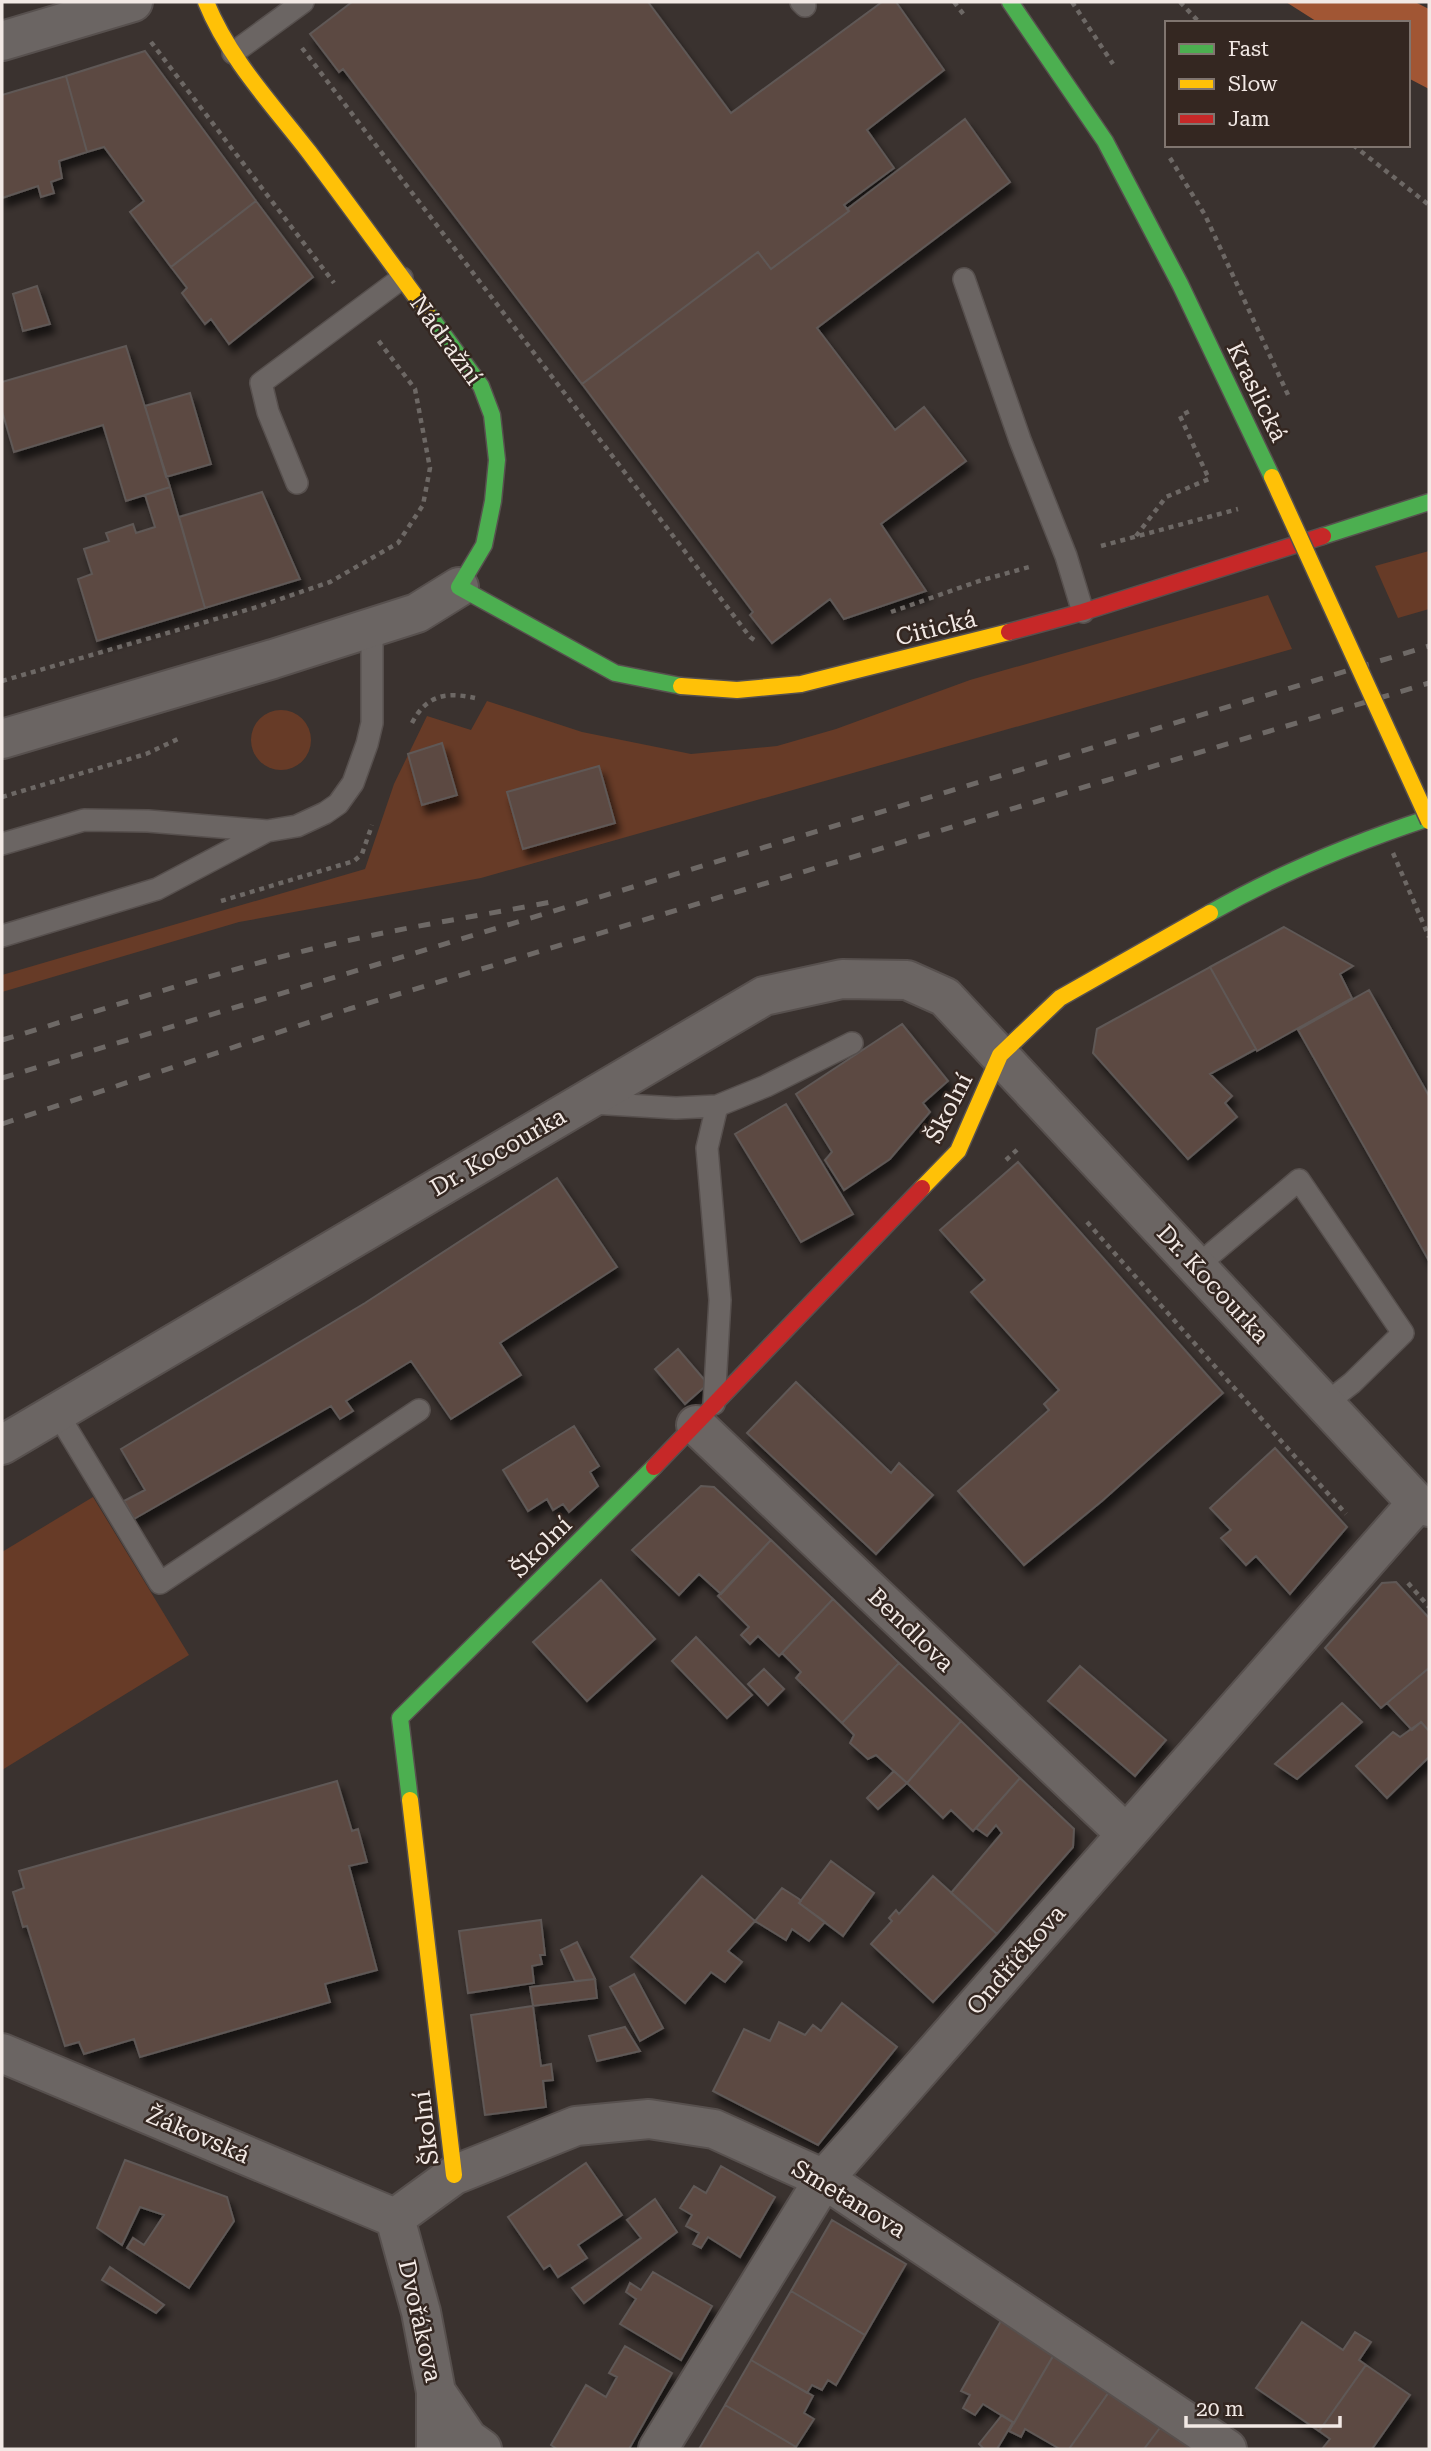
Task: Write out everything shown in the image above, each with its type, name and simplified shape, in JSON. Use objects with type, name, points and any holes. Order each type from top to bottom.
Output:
[{"type":"street","name":"Nádražní","points":[[2,739],[273,659],[416,613],[460,587],[484,545],[498,460],[492,415],[481,386],[233,53],[212,18],[206,2]]},
{"type":"street","name":"Kraslická","points":[[1010,2],[1105,141],[1180,284],[1272,477],[1429,820]]},
{"type":"street","points":[[2,41],[128,3]]},
{"type":"street","name":"Citická","points":[[460,587],[615,673],[669,685],[737,690],[801,684],[932,653],[1083,612],[1429,502]]},
{"type":"street","points":[[1000,1055],[1060,998],[1259,885],[1363,840],[1429,820]]},
{"type":"street","name":"Dr. Kocourka","points":[[2,1445],[764,996],[842,979],[907,980],[945,997],[1325,1404],[1423,1505]]},
{"type":"street","name":"Školní","points":[[454,2175],[400,1718],[705,1416],[958,1151],[1000,1055]]},
{"type":"street","name":"Bendlova","points":[[705,1416],[1126,1834]]},
{"type":"street","name":"Ondříčkova","points":[[658,2449],[824,2179],[1377,1549],[1423,1505]]},
{"type":"street","name":"Žákovská","points":[[2,2053],[395,2218]]},
{"type":"street","name":"Smetanova","points":[[395,2218],[454,2175],[576,2126],[649,2119],[714,2129],[824,2179],[1227,2449]]},
{"type":"street","name":"Dvořákova","points":[[395,2218],[421,2312],[436,2392],[468,2439],[482,2449]]},
{"type":"street","points":[[436,2392],[436,2449]]},
{"type":"lane","points":[[233,53],[303,2]]},
{"type":"lane","points":[[297,484],[268,412],[261,383],[402,278]]},
{"type":"lane","points":[[964,279],[1020,440],[1066,556],[1083,612]]},
{"type":"lane","points":[[2,844],[84,820],[148,821],[267,831],[297,825],[325,813],[338,804],[353,783],[372,723],[372,627]]},
{"type":"lane","points":[[2,936],[157,889],[267,831]]},
{"type":"lane","points":[[582,1103],[676,1108],[717,1107],[852,1043]]},
{"type":"lane","points":[[705,1416],[720,1300],[707,1148],[717,1107]]},
{"type":"lane","points":[[1197,1266],[1300,1180],[1403,1333],[1352,1383],[1325,1404]]},
{"type":"lane","points":[[56,1411],[160,1583],[419,1410]]},
{"type":"path","points":[[1180,2],[1198,21]]},
{"type":"path","points":[[2,681],[257,607],[331,582],[398,543],[423,505],[430,468],[415,389],[128,3]]},
{"type":"path","points":[[280,19],[750,637],[759,642]]},
{"type":"path","points":[[1356,147],[1429,205]]},
{"type":"path","points":[[1136,537],[1166,498],[1209,479],[1180,416]]},
{"type":"path","points":[[880,615],[979,581],[1066,556]]},
{"type":"path","points":[[1000,1165],[1020,1147]]},
{"type":"path","points":[[1084,1220],[1429,1607]]},
{"type":"shaded area","points":[[1286,2],[1415,2],[1429,9],[1429,89],[1410,79],[1410,21],[1316,21]]},
{"type":"shaded area","points":[[1429,551],[1429,609],[1398,618],[1375,566]]},
{"type":"shaded area","points":[[1268,595],[1292,649],[481,878],[239,922],[2,992],[2,975],[365,869],[394,784],[427,716],[471,730],[487,701],[582,732],[691,754],[777,746],[836,729],[970,680]]},
{"type":"shaded area","points":[[281,710],[298,715],[306,723],[311,740],[306,757],[298,765],[281,770],[264,765],[256,757],[251,740],[256,723],[264,715]]},
{"type":"shaded area","points":[[93,1497],[189,1655],[2,1770],[2,1552]]},
{"type":"building","points":[[352,2],[648,2],[731,113],[882,2],[896,2],[944,70],[867,130],[894,168],[844,205],[849,211],[771,269],[758,252],[582,384],[343,69],[339,72],[310,34]]},
{"type":"building","points":[[145,51],[256,201],[171,267],[130,212],[144,201],[104,147],[87,152],[66,76]]},
{"type":"building","points":[[66,76],[87,152],[59,161],[62,178],[51,182],[54,193],[41,197],[38,186],[2,198],[2,95]]},
{"type":"building","points":[[965,119],[1010,182],[817,328],[895,430],[924,407],[966,461],[881,524],[926,591],[844,619],[830,599],[772,643],[750,615],[753,612],[582,384],[758,252],[771,269]]},
{"type":"building","points":[[256,201],[313,277],[229,344],[211,319],[205,324],[182,293],[187,288],[171,267]]},
{"type":"building","points":[[37,286],[50,324],[23,331],[13,294]]},
{"type":"building","points":[[126,346],[170,487],[126,501],[103,425],[14,452],[2,411],[2,382]]},
{"type":"building","points":[[190,393],[211,464],[166,477],[145,406]]},
{"type":"building","points":[[170,487],[205,608],[97,641],[78,579],[92,574],[84,549],[109,541],[106,533],[133,524],[136,533],[155,527],[145,495]]},
{"type":"building","points":[[262,492],[300,579],[205,608],[179,517]]},
{"type":"building","points":[[442,743],[457,795],[422,805],[408,754]]},
{"type":"building","points":[[599,766],[615,823],[523,849],[507,792]]},
{"type":"building","points":[[1284,927],[1353,966],[1340,974],[1352,998],[1257,1051],[1210,967]]},
{"type":"building","points":[[1210,967],[1256,1049],[1210,1074],[1232,1096],[1225,1103],[1237,1117],[1188,1159],[1093,1053],[1097,1029]]},
{"type":"building","points":[[1369,990],[1429,1096],[1429,1261],[1298,1030]]},
{"type":"building","points":[[902,1024],[948,1081],[923,1103],[930,1112],[890,1159],[844,1190],[825,1160],[832,1152],[796,1094]]},
{"type":"building","points":[[786,1104],[853,1214],[801,1242],[735,1134]]},
{"type":"building","points":[[1018,1162],[1223,1393],[1102,1501],[1024,1565],[958,1491],[1049,1410],[1044,1404],[1059,1390],[971,1292],[985,1280],[940,1230]]},
{"type":"building","points":[[557,1178],[617,1267],[500,1343],[521,1375],[451,1419],[411,1361],[346,1401],[353,1411],[340,1419],[331,1406],[134,1519],[124,1501],[145,1490],[121,1449],[365,1303]]},
{"type":"building","points":[[678,1349],[708,1384],[685,1404],[655,1369]]},
{"type":"building","points":[[796,1382],[891,1473],[899,1463],[933,1495],[876,1554],[747,1433]]},
{"type":"building","points":[[574,1426],[599,1466],[590,1472],[598,1486],[569,1512],[563,1504],[553,1510],[547,1499],[528,1511],[503,1470]]},
{"type":"building","points":[[1275,1448],[1347,1527],[1290,1594],[1256,1556],[1246,1565],[1221,1538],[1231,1530],[1210,1508]]},
{"type":"building","points":[[701,1486],[714,1487],[771,1540],[721,1594],[699,1574],[679,1595],[632,1550]]},
{"type":"building","points":[[771,1540],[833,1599],[779,1656],[758,1636],[750,1644],[741,1635],[749,1627],[718,1596]]},
{"type":"building","points":[[601,1580],[655,1639],[587,1701],[533,1642]]},
{"type":"building","points":[[1396,1582],[1429,1618],[1429,1668],[1381,1708],[1325,1648],[1382,1583]]},
{"type":"building","points":[[833,1599],[899,1663],[842,1723],[796,1678],[801,1672],[782,1653]]},
{"type":"building","points":[[696,1637],[752,1695],[727,1718],[672,1661]]},
{"type":"building","points":[[899,1663],[961,1721],[907,1783],[876,1755],[868,1759],[850,1743],[854,1735],[842,1723]]},
{"type":"building","points":[[1080,1666],[1166,1740],[1135,1776],[1048,1701]]},
{"type":"building","points":[[1429,1668],[1429,1731],[1421,1722],[1412,1730],[1387,1703]]},
{"type":"building","points":[[764,1669],[784,1689],[768,1705],[748,1684]]},
{"type":"building","points":[[1342,1703],[1362,1722],[1297,1779],[1275,1764]]},
{"type":"building","points":[[961,1721],[1020,1778],[973,1831],[951,1810],[943,1818],[907,1783]]},
{"type":"building","points":[[1421,1722],[1429,1731],[1429,1757],[1387,1798],[1356,1766],[1393,1732],[1400,1737]]},
{"type":"building","points":[[894,1771],[907,1783],[878,1809],[867,1798]]},
{"type":"building","points":[[1020,1778],[1074,1829],[1073,1847],[997,1934],[951,1893],[1002,1833],[996,1825],[987,1836],[976,1828]]},
{"type":"building","points":[[337,1781],[352,1831],[358,1829],[367,1862],[349,1866],[377,1970],[325,1984],[330,2002],[140,2057],[134,2039],[84,2054],[79,2042],[65,2046],[27,1926],[23,1927],[13,1892],[24,1888],[19,1871]]},
{"type":"building","points":[[831,1861],[874,1893],[843,1936],[799,1903]]},
{"type":"building","points":[[702,1876],[755,1921],[728,1951],[742,1962],[725,1982],[711,1972],[685,2003],[631,1957]]},
{"type":"building","points":[[933,1876],[997,1934],[933,2002],[871,1944],[892,1921],[889,1918],[896,1910],[899,1914]]},
{"type":"building","points":[[782,1888],[825,1922],[809,1941],[792,1929],[786,1940],[755,1921]]},
{"type":"building","points":[[541,1920],[545,1955],[540,1955],[542,1964],[532,1966],[534,1983],[468,1993],[459,1931]]},
{"type":"building","points":[[577,1942],[595,1979],[575,1981],[561,1950]]},
{"type":"building","points":[[634,1974],[663,2028],[640,2041],[610,1987]]},
{"type":"building","points":[[595,1979],[597,1998],[533,2006],[530,1987]]},
{"type":"building","points":[[842,2003],[897,2047],[818,2145],[713,2091],[744,2029],[770,2041],[779,2022],[805,2035],[813,2025],[821,2031]]},
{"type":"building","points":[[533,2006],[541,2066],[551,2064],[553,2080],[543,2081],[546,2107],[485,2115],[471,2015]]},
{"type":"building","points":[[625,2027],[640,2051],[597,2061],[589,2036]]},
{"type":"building","points":[[125,2160],[227,2197],[234,2221],[189,2288],[127,2248],[133,2238],[144,2245],[164,2215],[140,2207],[122,2245],[97,2228]]},
{"type":"building","points":[[586,2163],[622,2215],[578,2245],[587,2258],[558,2277],[550,2265],[544,2269],[508,2217]]},
{"type":"building","points":[[721,2166],[775,2197],[740,2257],[708,2237],[701,2248],[693,2244],[699,2233],[686,2226],[692,2215],[680,2208],[694,2186],[706,2193]]},
{"type":"building","points":[[655,2199],[677,2232],[584,2303],[572,2288],[641,2238],[627,2220]]},
{"type":"building","points":[[832,2220],[906,2264],[865,2335],[791,2291]]},
{"type":"building","points":[[110,2267],[164,2305],[156,2313],[102,2280]]},
{"type":"building","points":[[653,2272],[712,2306],[681,2360],[620,2324],[636,2299],[626,2292],[630,2283],[641,2290]]},
{"type":"building","points":[[791,2291],[865,2335],[836,2385],[828,2380],[822,2390],[812,2385],[807,2393],[751,2360]]},
{"type":"building","points":[[1002,2319],[1056,2351],[1014,2423],[983,2404],[975,2415],[963,2408],[970,2395],[961,2391]]},
{"type":"building","points":[[1302,2322],[1343,2350],[1355,2332],[1371,2342],[1359,2360],[1366,2365],[1319,2431],[1256,2388]]},
{"type":"building","points":[[625,2346],[672,2373],[629,2449],[557,2449],[551,2445],[586,2385],[606,2397],[617,2377],[609,2373]]},
{"type":"building","points":[[1056,2351],[1111,2389],[1069,2449],[1060,2449],[1025,2429],[1021,2437],[1009,2431]]},
{"type":"building","points":[[751,2360],[813,2396],[804,2413],[814,2419],[796,2447],[725,2405]]},
{"type":"building","points":[[1366,2365],[1410,2395],[1372,2449],[1322,2449],[1330,2439],[1319,2431]]},
{"type":"building","points":[[1111,2389],[1162,2425],[1144,2449],[1069,2449]]},
{"type":"building","points":[[725,2405],[796,2447],[795,2449],[699,2449]]},
{"type":"building","points":[[1002,2415],[1013,2422],[997,2449],[984,2449],[979,2444]]},
{"type":"building","points":[[1162,2425],[1197,2449],[1144,2449]]},
{"type":"railway","points":[[2,1078],[1429,646]]},
{"type":"railway","points":[[2,1124],[349,1009],[1429,683]]},
{"type":"railway","points":[[2,1040],[291,954],[387,932],[551,902]]},
{"type":"traffic: fast","points":[[1010,2],[1105,141],[1180,284],[1272,477]]},
{"type":"traffic: fast","points":[[427,312],[481,386],[492,415],[497,460],[493,501],[484,545],[459,587],[615,673],[681,686]]},
{"type":"traffic: fast","points":[[1323,536],[1429,502]]},
{"type":"traffic: fast","points":[[1210,913],[1317,860],[1429,818]]},
{"type":"traffic: fast","points":[[410,1800],[400,1718],[654,1467]]},
{"type":"traffic: slow","points":[[206,2],[239,62],[427,312]]},
{"type":"traffic: slow","points":[[1272,477],[1429,821]]},
{"type":"traffic: slow","points":[[681,686],[737,690],[801,684],[1009,632]]},
{"type":"traffic: slow","points":[[922,1188],[958,1151],[1000,1055],[1060,998],[1210,913]]},
{"type":"traffic: slow","points":[[410,1800],[454,2175]]},
{"type":"traffic: jam","points":[[1009,632],[1083,612],[1323,536]]},
{"type":"traffic: jam","points":[[654,1467],[922,1188]]}]
